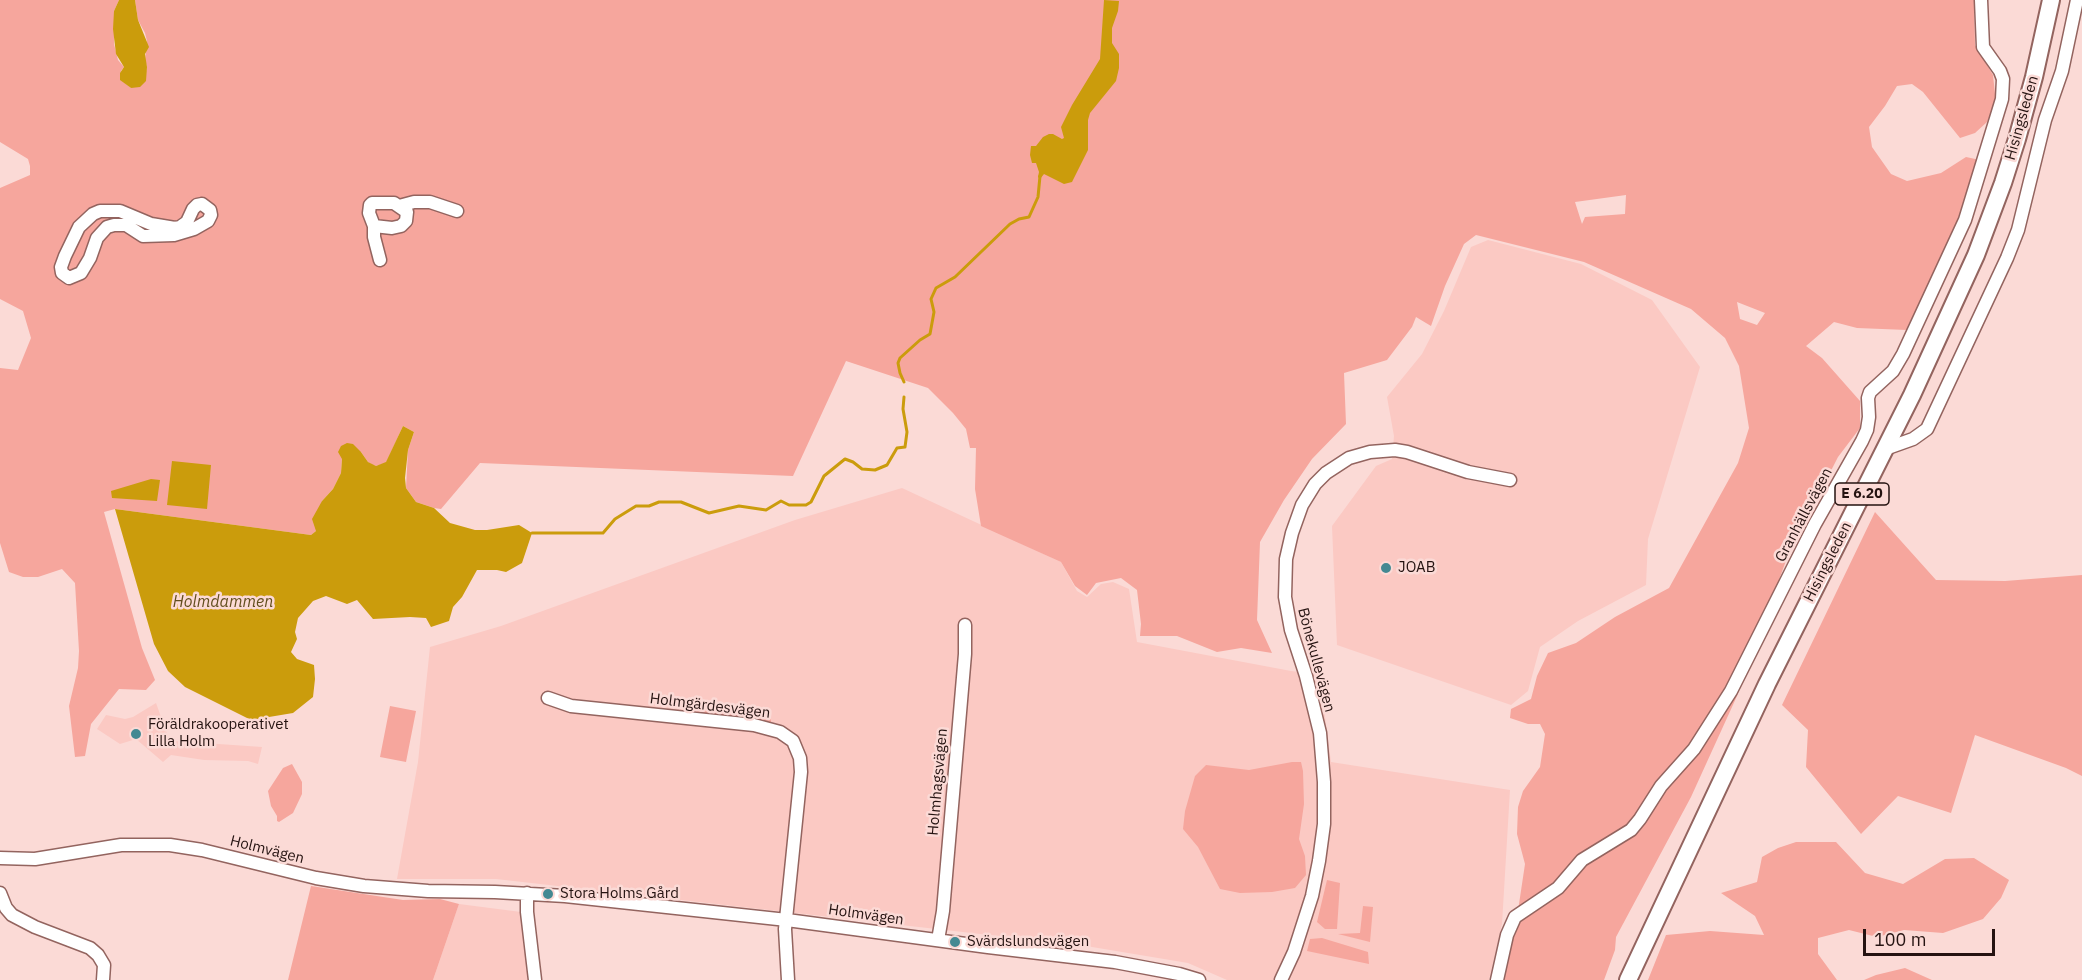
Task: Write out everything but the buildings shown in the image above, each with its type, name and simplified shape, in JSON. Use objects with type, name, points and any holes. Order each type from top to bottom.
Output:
[{"type":"highway","name":"Hisingsleden","points":[[1628,980],[1767,684],[1885,449],[1950,313],[2000,193],[2034,77],[2051,0]]},
{"type":"street","name":"Granhällsvägen","points":[[1497,980],[1508,929],[1515,917],[1558,888],[1582,860],[1631,830],[1661,786],[1694,749],[1731,691],[1815,524],[1862,441],[1867,430],[1870,392],[1893,371],[1904,354],[1965,220],[2002,99],[2003,79],[1983,47],[1981,0]]},
{"type":"street","points":[[1885,449],[1920,435],[1927,429],[2007,258],[2018,230],[2042,132],[2062,71],[2077,0]]},
{"type":"street","points":[[399,206],[414,202],[430,202],[457,211]]},
{"type":"street","points":[[374,226],[392,228],[401,226],[406,221],[407,212],[394,203],[372,203],[370,205],[369,213],[381,260]]},
{"type":"street","points":[[202,204],[210,210],[211,214],[206,223],[183,233],[158,237],[143,236],[126,225],[114,225],[101,232],[81,273],[69,278],[62,273],[61,267],[65,256],[79,227],[93,213],[120,211],[151,224],[175,228],[187,222],[193,209],[202,204]]},
{"type":"street","name":"Bönekullevägen","points":[[1281,980],[1294,952],[1312,896],[1324,824],[1324,773],[1320,733],[1291,630],[1286,597],[1286,559],[1302,505],[1315,484],[1326,473],[1349,458],[1370,452],[1395,450],[1407,452],[1468,472],[1510,480]]},
{"type":"street","name":"Holmhagsvägen","points":[[938,940],[943,910],[965,654],[965,625]]},
{"type":"street","name":"Holmgärdesvägen","points":[[548,698],[571,706],[754,725],[780,732],[790,738],[798,750],[801,764],[785,929],[788,980]]},
{"type":"street","name":"Holmvägen","points":[[0,858],[35,858],[121,845],[155,844],[201,850],[316,878],[364,886],[421,891],[527,893],[787,920],[1115,962],[1199,980]]},
{"type":"street","points":[[0,893],[6,908],[12,915],[28,924],[90,948],[104,965],[103,980]]},
{"type":"street","points":[[527,893],[535,980]]},
{"type":"shaded area","points":[[0,0],[119,0],[114,11],[114,44],[118,60],[124,67],[120,79],[131,88],[145,76],[147,67],[145,60],[147,41],[138,20],[135,0],[1974,0],[1975,45],[1993,75],[1996,103],[1987,122],[1975,133],[1960,138],[1923,92],[1912,84],[1897,86],[1869,127],[1872,147],[1891,174],[1907,181],[1941,173],[1966,157],[1980,160],[1955,227],[1907,330],[1857,328],[1834,322],[1806,346],[1822,358],[1860,401],[1860,428],[1838,457],[1788,555],[1737,696],[1691,797],[1616,937],[1615,950],[1604,980],[1501,980],[1516,924],[1525,864],[1517,834],[1518,807],[1523,791],[1540,767],[1545,734],[1540,724],[1528,724],[1510,718],[1511,709],[1531,699],[1537,676],[1548,653],[1576,643],[1615,617],[1669,588],[1738,463],[1749,428],[1739,366],[1725,338],[1691,309],[1584,262],[1476,235],[1464,244],[1445,286],[1431,326],[1416,317],[1412,327],[1387,360],[1344,373],[1346,424],[1312,459],[1284,500],[1260,542],[1257,620],[1272,653],[1241,648],[1217,652],[1177,636],[1140,636],[1137,590],[1121,578],[1096,583],[1087,595],[1075,586],[1061,562],[981,526],[975,489],[976,448],[970,448],[966,429],[928,388],[846,361],[793,476],[480,463],[441,509],[416,502],[406,488],[408,450],[414,432],[403,426],[386,463],[372,465],[361,452],[342,459],[341,473],[333,489],[322,501],[316,531],[311,535],[115,509],[104,512],[142,648],[155,680],[146,690],[119,689],[91,724],[85,756],[75,757],[69,706],[78,668],[79,651],[75,583],[62,569],[38,577],[23,577],[9,572],[0,543],[0,368],[18,370],[31,338],[23,311],[0,299],[0,188],[30,175],[30,166],[28,159],[0,142]],"holes":[[[1626,195],[1625,214],[1585,217],[1582,224],[1575,202]],[[1737,302],[1765,313],[1757,325],[1740,319]]]},
{"type":"shaded area","points":[[1488,240],[1581,264],[1652,300],[1700,367],[1648,539],[1646,585],[1578,621],[1540,647],[1528,691],[1511,705],[1337,645],[1332,526],[1376,466],[1392,459],[1394,436],[1387,397],[1422,354],[1444,311],[1471,247]]},
{"type":"shaded area","points":[[902,488],[1061,562],[1077,591],[1087,597],[1101,584],[1113,582],[1129,589],[1137,642],[1314,674],[1324,709],[1331,762],[1510,790],[1502,924],[1489,980],[1227,980],[1188,963],[1086,946],[496,879],[397,879],[418,762],[430,647],[501,626],[795,520]]},
{"type":"shaded area","points":[[1875,512],[1936,580],[2005,581],[2082,575],[2082,776],[1975,735],[1951,813],[1898,796],[1861,834],[1806,767],[1808,730],[1782,705]]},
{"type":"shaded area","points":[[683,702],[729,709],[729,714],[771,719],[771,723],[688,712],[682,705]]},
{"type":"shaded area","name":"Föräldrakooperativet Lilla Holm","points":[[156,703],[169,739],[262,747],[258,764],[248,761],[204,760],[171,755],[163,762],[136,739],[120,744],[97,729],[106,715],[125,719],[133,717]]},
{"type":"shaded area","points":[[390,706],[416,711],[406,762],[380,757]]},
{"type":"shaded area","points":[[1301,762],[1303,771],[1304,804],[1299,839],[1305,856],[1306,875],[1295,888],[1272,892],[1240,893],[1220,889],[1198,847],[1183,829],[1185,811],[1195,776],[1206,765],[1249,770]]},
{"type":"shaded area","points":[[292,764],[302,782],[302,794],[293,813],[279,822],[271,806],[268,791],[283,768]]},
{"type":"shaded area","points":[[1796,842],[1836,842],[1865,873],[1903,884],[1945,859],[1974,858],[2009,880],[2001,898],[1983,919],[1943,933],[1904,930],[1877,937],[1849,930],[1818,938],[1818,954],[1837,980],[1648,980],[1666,935],[1710,931],[1764,935],[1755,916],[1721,893],[1757,882],[1762,857]]},
{"type":"shaded area","points":[[1327,880],[1340,883],[1337,929],[1325,929],[1317,922]]},
{"type":"shaded area","points":[[311,886],[403,900],[440,899],[459,904],[433,980],[288,980]]},
{"type":"shaded area","points":[[459,904],[521,912],[528,980],[433,980]]},
{"type":"shaded area","points":[[1363,906],[1373,907],[1370,942],[1338,934],[1360,933]]},
{"type":"shaded area","points":[[1322,938],[1368,952],[1369,964],[1307,951],[1310,939]]},
{"type":"shaded area","points":[[1905,968],[1932,980],[1864,980],[1876,975]]},
{"type":"water","points":[[119,0],[135,0],[138,20],[149,47],[145,54],[146,81],[140,87],[131,88],[120,80],[120,73],[124,67],[116,54],[113,29],[114,11]]},
{"type":"water","points":[[1104,0],[1119,1],[1112,28],[1112,43],[1119,54],[1116,81],[1090,113],[1088,150],[1072,182],[1064,184],[1044,174],[1040,179],[1036,163],[1032,163],[1031,146],[1036,146],[1043,137],[1049,134],[1064,138],[1061,127],[1100,59]]},
{"type":"water","name":"Holmdammen","points":[[403,426],[414,432],[408,450],[405,478],[406,488],[416,502],[434,508],[450,523],[475,530],[519,525],[532,533],[522,563],[506,572],[477,570],[462,597],[453,607],[449,621],[431,627],[426,618],[373,619],[357,600],[347,604],[326,596],[313,601],[298,618],[295,632],[297,639],[291,652],[297,659],[314,665],[313,697],[293,713],[251,720],[185,687],[168,671],[154,644],[115,509],[311,535],[316,531],[312,519],[341,473],[342,459],[338,452],[341,446],[347,443],[353,444],[368,462],[376,466],[386,462]]},
{"type":"water","points":[[172,461],[211,465],[207,509],[167,505]]},
{"type":"water","points":[[151,479],[160,480],[157,501],[112,498],[111,491]]},
{"type":"waterway","points":[[904,382],[898,363],[900,358],[930,334],[934,312],[931,299],[936,288],[955,277],[1010,224],[1029,217],[1038,197],[1040,176]]},
{"type":"waterway","points":[[532,533],[603,533],[615,519],[636,506],[649,506],[659,502],[681,502],[709,513],[739,506],[766,510],[781,501],[789,505],[806,505],[811,502],[824,476],[845,459],[862,469],[875,470],[887,465],[897,448],[905,447],[907,432],[903,409],[904,397]]},
{"type":"place","name":"JOAB","points":[[1386,568]]},
{"type":"place","name":"Föräldrakooperativet Lilla Holm","points":[[136,734]]},
{"type":"place","name":"Stora Holms Gård","points":[[548,894]]},
{"type":"place","name":"Svärdslundsvägen","points":[[955,942]]}]
